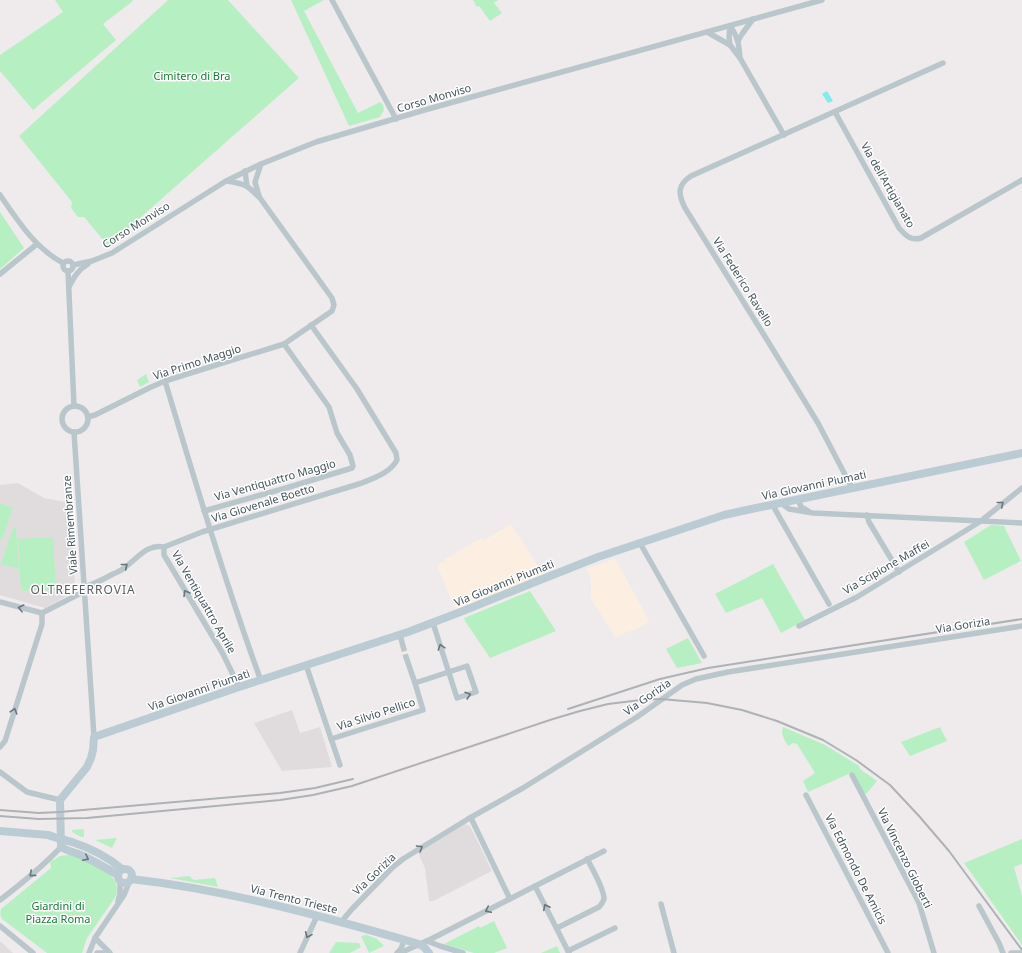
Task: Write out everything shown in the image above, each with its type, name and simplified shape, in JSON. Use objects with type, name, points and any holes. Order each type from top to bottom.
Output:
[{"type":"street","points":[[332,0],[396,119]]},
{"type":"street","name":"Corso Monviso","points":[[73,265],[92,261],[112,253],[226,181],[261,164],[316,142],[430,108],[822,0]]},
{"type":"street","points":[[738,41],[753,20]]},
{"type":"street","points":[[730,26],[738,41],[740,58]]},
{"type":"street","points":[[730,26],[730,45]]},
{"type":"street","points":[[707,32],[730,45],[740,58],[784,135],[943,63]]},
{"type":"street","name":"Via dell'Artigianato","points":[[835,112],[899,228],[905,235],[911,238],[921,238],[1022,180]]},
{"type":"street","name":"Via Federico Ravello","points":[[784,135],[691,176],[684,181],[680,188],[681,200],[818,424],[852,488]]},
{"type":"street","points":[[255,182],[261,164]]},
{"type":"street","points":[[245,171],[247,186]]},
{"type":"street","name":"Via Primo Maggio","points":[[245,171],[255,182],[260,198]]},
{"type":"street","name":"Via Primo Maggio","points":[[88,417],[165,381],[284,344],[332,311],[334,305],[332,298],[260,198],[247,186],[240,183],[226,181]]},
{"type":"street","points":[[0,195],[37,244],[63,263]]},
{"type":"street","points":[[0,274],[37,244]]},
{"type":"street","points":[[63,263],[69,261],[72,262],[73,265],[71,270],[68,271],[68,289],[74,406]]},
{"type":"street","points":[[68,289],[77,272],[92,261]]},
{"type":"street","points":[[63,263],[63,268],[68,271]]},
{"type":"street","name":"Via Giovenale Boetto","points":[[42,613],[124,568],[140,554],[153,547],[164,547],[210,529],[362,483],[375,478],[391,468],[397,460],[396,453],[357,389],[311,325]]},
{"type":"street","name":"Via Ventiquattro Maggio","points":[[204,512],[352,468],[353,466],[350,455],[337,433],[329,406],[284,344]]},
{"type":"street","name":"Via Ventiquattro Maggio","points":[[165,381],[204,512],[261,680]]},
{"type":"street","points":[[74,406],[81,407],[88,417],[88,421],[83,429],[74,432],[64,427],[62,420],[62,416],[66,409],[74,406]]},
{"type":"street","name":"Viale Rimembranze","points":[[74,432],[94,737]]},
{"type":"street","name":"Via Giovanni Piumati","points":[[94,737],[306,665],[400,635],[591,560],[724,515],[1022,453]]},
{"type":"street","name":"Via Scipione Maffei","points":[[799,626],[857,597],[965,532],[1022,488]]},
{"type":"street","points":[[798,499],[801,507],[810,513]]},
{"type":"street","points":[[781,503],[789,509],[810,513],[1022,523]]},
{"type":"street","points":[[772,504],[829,604]]},
{"type":"street","points":[[867,515],[869,522],[899,572]]},
{"type":"street","points":[[640,543],[704,656]]},
{"type":"street","name":"Via Ventiquattro Aprile","points":[[164,547],[164,555],[220,648],[239,688]]},
{"type":"street","points":[[0,602],[42,613],[42,624],[5,741],[0,747]]},
{"type":"street","name":"Via Silvio Pellico","points":[[414,683],[448,672],[467,666],[476,692],[457,698],[448,672],[433,623]]},
{"type":"street","name":"Via Gorizia","points":[[341,922],[393,867],[412,853],[523,788],[631,721],[682,685],[692,680],[728,672],[1022,626]]},
{"type":"street","points":[[400,635],[403,646]]},
{"type":"street","name":"Via Silvio Pellico","points":[[331,739],[423,710],[406,657]]},
{"type":"street","name":"Via Silvio Pellico","points":[[306,665],[340,765]]},
{"type":"street","points":[[0,900],[51,858],[60,843],[60,800],[87,767],[93,750],[94,737]]},
{"type":"street","points":[[0,772],[27,792],[60,800]]},
{"type":"street","name":"Via Vincenzo Gioberti","points":[[852,775],[919,903],[934,953]]},
{"type":"street","name":"Via Edmondo De Amicis","points":[[806,795],[888,953]]},
{"type":"street","points":[[470,818],[510,899]]},
{"type":"street","points":[[61,822],[66,835],[73,842],[111,860],[124,883],[128,882],[131,877]]},
{"type":"street","points":[[0,831],[48,835],[60,843],[64,850],[79,854],[120,875]]},
{"type":"street","points":[[60,843],[73,842]]},
{"type":"street","points":[[399,953],[423,943],[587,858],[604,851]]},
{"type":"street","points":[[557,928],[599,907],[604,899],[602,890],[587,858]]},
{"type":"street","name":"Via Trento Trieste","points":[[120,875],[127,869],[131,877],[230,895],[341,922],[404,940],[423,943]]},
{"type":"street","points":[[117,905],[120,894],[120,875]]},
{"type":"street","points":[[89,953],[95,938],[124,896],[131,877]]},
{"type":"street","points":[[535,886],[569,952],[615,928]]},
{"type":"street","points":[[661,904],[674,953]]},
{"type":"street","points":[[979,906],[999,942],[1003,953]]},
{"type":"street","points":[[300,953],[316,916]]},
{"type":"street","points":[[0,926],[28,952]]},
{"type":"street","points":[[95,938],[110,953]]},
{"type":"street","points":[[399,953],[404,940]]},
{"type":"street","points":[[423,943],[428,953]]},
{"type":"street","points":[[423,943],[440,946],[463,953]]},
{"type":"street","points":[[1011,953],[1022,952]]},
{"type":"street","points":[[97,953],[103,953]]},
{"type":"shaded area","points":[[18,483],[44,498],[71,503],[75,588],[67,589],[67,596],[45,608],[0,595],[0,485]]},
{"type":"shaded area","points":[[511,524],[543,574],[456,611],[437,565],[481,538],[483,541]]},
{"type":"shaded area","points":[[615,559],[649,620],[646,624],[631,632],[630,630],[616,638],[591,599],[591,578],[586,569]]},
{"type":"shaded area","points":[[292,710],[300,733],[320,727],[332,767],[282,771],[254,723]]},
{"type":"shaded area","points":[[465,824],[470,826],[492,871],[433,901],[429,901],[425,868],[418,853]]},
{"type":"shaded area","points":[[0,941],[13,953],[0,953]]},
{"type":"green space","points":[[55,0],[133,1],[103,24],[116,40],[33,110],[0,71],[0,55],[63,12]]},
{"type":"green space","name":"Cimitero di Bra","points":[[168,0],[228,0],[299,78],[108,246],[84,217],[78,217],[71,208],[72,202],[19,136]]},
{"type":"green space","points":[[291,0],[324,0],[304,11],[358,113],[380,102],[383,105],[384,110],[380,117],[349,126]]},
{"type":"green space","points":[[473,0],[498,0],[494,3],[502,13],[490,21],[479,6],[477,7]]},
{"type":"green space","points":[[0,212],[24,248],[0,269]]},
{"type":"green space","points":[[146,374],[149,382],[140,387],[137,380]]},
{"type":"green space","points":[[0,503],[13,508],[2,540],[0,539]]},
{"type":"green space","points":[[991,525],[1004,526],[1021,561],[984,580],[964,542]]},
{"type":"green space","points":[[16,527],[19,569],[1,564],[13,528]]},
{"type":"green space","points":[[53,537],[56,589],[21,591],[18,539]]},
{"type":"green space","points":[[773,564],[805,620],[781,633],[762,598],[726,613],[715,594]]},
{"type":"green space","points":[[530,591],[556,631],[490,658],[464,618]]},
{"type":"green space","points":[[688,638],[702,663],[677,668],[666,649]]},
{"type":"green space","points":[[783,727],[825,745],[859,766],[860,769],[877,781],[866,794],[863,792],[853,772],[808,792],[803,781],[815,773],[797,744],[793,743],[788,746],[782,735]]},
{"type":"green space","points":[[940,727],[947,741],[910,756],[901,742]]},
{"type":"green space","points":[[84,829],[84,837],[72,832],[72,830]]},
{"type":"green space","points":[[117,838],[112,848],[95,840]]},
{"type":"green space","points":[[1022,839],[1022,864],[1014,867],[1022,896],[1022,945],[964,863]]},
{"type":"green space","name":"Giardini di Piazza Roma","points":[[60,856],[75,856],[97,866],[111,875],[117,888],[116,896],[87,938],[82,953],[47,953],[2,919],[1,909],[51,868],[50,862]]},
{"type":"green space","points":[[189,876],[194,880],[215,878],[218,887],[170,878]]},
{"type":"green space","points":[[494,921],[507,948],[494,953],[474,953],[444,944],[479,926],[480,928]]},
{"type":"green space","points":[[367,935],[377,939],[384,946],[369,953],[361,936]]},
{"type":"green space","points":[[336,942],[359,943],[361,947],[350,953],[329,953]]},
{"type":"green space","points":[[557,946],[560,953],[541,953]]},
{"type":"water","points":[[827,91],[833,101],[828,103],[822,94]]},
{"type":"tunnel","points":[[403,646],[406,657]]},
{"type":"railway","points":[[568,709],[660,679],[708,668],[1022,619]]},
{"type":"railway","points":[[0,816],[39,819],[87,818],[280,800],[313,795],[352,786],[553,719],[608,704],[661,699],[707,703],[742,710],[777,721],[823,740],[856,760],[890,785],[949,851],[1022,950]]},
{"type":"railway","points":[[0,810],[39,813],[60,812],[280,793],[315,788],[353,779]]},
{"type":"district","name":"OLTREFERROVIA","points":[[83,590]]}]
